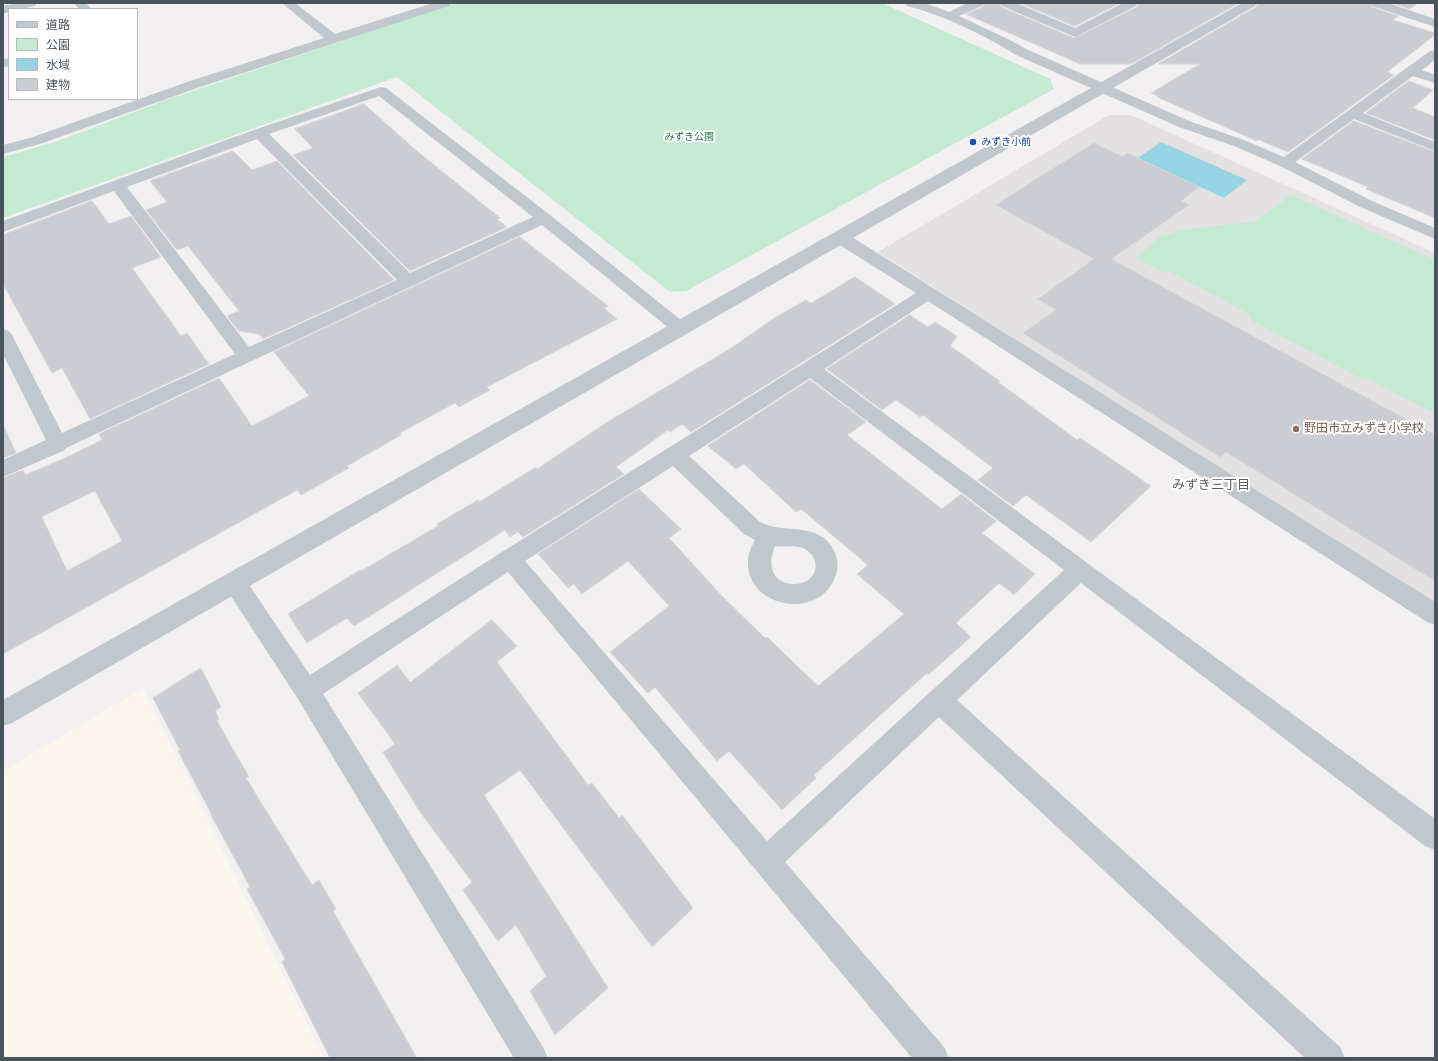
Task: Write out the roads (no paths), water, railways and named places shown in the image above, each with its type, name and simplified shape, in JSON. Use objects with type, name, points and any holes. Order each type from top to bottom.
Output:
[{"type":"street","points":[[11,8],[31,3]]},
{"type":"street","points":[[288,3],[333,39]]},
{"type":"street","points":[[3,150],[89,123],[195,84],[445,3]]},
{"type":"street","points":[[911,3],[933,9],[949,16],[1008,44],[1021,52],[1184,124],[1239,143],[1285,163],[1366,204],[1435,234]]},
{"type":"street","points":[[949,16],[978,3]]},
{"type":"street","points":[[1006,3],[1075,33],[1132,3]]},
{"type":"street","points":[[3,714],[841,238],[1251,3]]},
{"type":"street","points":[[1376,3],[1435,22]]},
{"type":"street","points":[[1285,163],[1435,54]]},
{"type":"street","points":[[1412,71],[1435,79]]},
{"type":"street","points":[[3,227],[259,133],[382,90],[681,328]]},
{"type":"street","points":[[1353,114],[1435,147]]},
{"type":"street","points":[[259,133],[407,280]]},
{"type":"street","points":[[118,186],[247,357]]},
{"type":"street","points":[[3,469],[247,357],[407,280],[544,218]]},
{"type":"street","points":[[841,238],[1435,615]]},
{"type":"street","points":[[307,691],[510,559],[929,294]]},
{"type":"street","points":[[3,335],[58,445]]},
{"type":"street","points":[[811,369],[1435,836]]},
{"type":"street","points":[[675,455],[752,528],[768,535]]},
{"type":"street","points":[[510,559],[933,1058]]},
{"type":"street","points":[[766,861],[1080,569]]},
{"type":"street","points":[[235,583],[307,691],[532,1058]]},
{"type":"street","points":[[939,700],[1329,1058]]},
{"type":"water","points":[[1161,142],[1247,180],[1224,198],[1138,158]]},
{"type":"place","name":"みずき小前","points":[[973,142]]},
{"type":"place","name":"野田市立みずき小学校","points":[[1296,429]]},
{"type":"district","name":"みずき三丁目","points":[[1211,485]]},
{"type":"park label","name":"みずき公園","points":[[689,137]]}]
